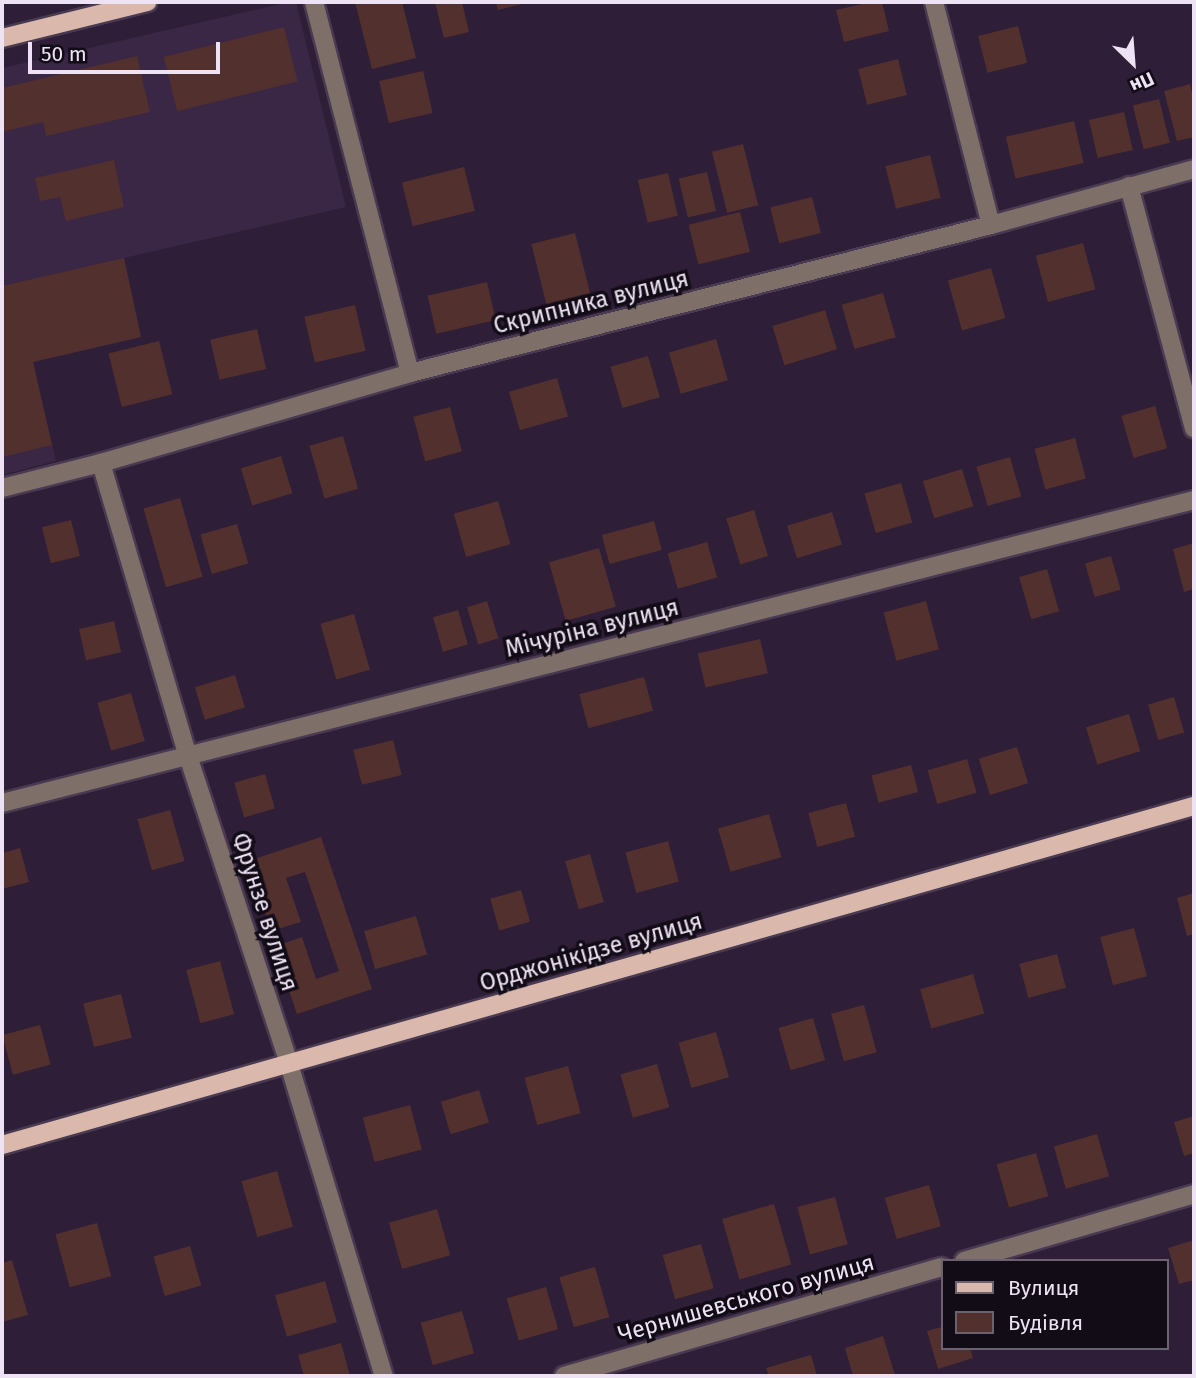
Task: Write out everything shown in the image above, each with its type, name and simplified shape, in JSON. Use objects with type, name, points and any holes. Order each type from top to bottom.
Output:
[{"type":"main road","points":[[2,38],[148,2]]},
{"type":"main road","name":"Орджонікідзе вулиця","points":[[2,1145],[1194,806]]},
{"type":"street","points":[[314,2],[410,373]]},
{"type":"street","points":[[934,2],[991,225]]},
{"type":"street","name":"Скрипника вулиця","points":[[2,488],[101,463],[410,373],[991,225],[1194,169]]},
{"type":"street","points":[[1129,186],[1194,428]]},
{"type":"street","name":"Фрунзе вулиця","points":[[101,463],[188,756],[289,1064],[384,1376]]},
{"type":"street","name":"Мічуріна вулиця","points":[[2,803],[1194,500]]},
{"type":"street","points":[[971,1259],[1194,1194]]},
{"type":"street","name":"Чернишевського вулиця","points":[[564,1376],[940,1268]]},
{"type":"shaded area","points":[[296,2],[346,207],[124,258],[141,337],[33,362],[56,461],[2,475],[2,68]]},
{"type":"building","points":[[355,2],[402,2],[416,58],[372,69]]},
{"type":"building","points":[[435,2],[462,2],[469,32],[444,38]]},
{"type":"building","points":[[496,2],[525,2],[526,3],[498,10]]},
{"type":"building","points":[[882,2],[889,31],[844,42],[836,10]]},
{"type":"building","points":[[1018,26],[1027,63],[987,73],[978,36]]},
{"type":"building","points":[[284,27],[298,81],[177,111],[164,57]]},
{"type":"building","points":[[137,56],[150,112],[46,136],[43,122],[2,132],[2,88]]},
{"type":"building","points":[[898,59],[907,95],[867,105],[858,69]]},
{"type":"building","points":[[423,71],[433,113],[389,123],[379,81]]},
{"type":"building","points":[[1190,84],[1194,101],[1194,137],[1177,141],[1164,91]]},
{"type":"building","points":[[1159,99],[1170,143],[1144,149],[1133,106]]},
{"type":"building","points":[[1124,112],[1133,150],[1098,158],[1089,120]]},
{"type":"building","points":[[1074,121],[1084,163],[1015,179],[1006,137]]},
{"type":"building","points":[[743,144],[758,205],[727,213],[712,152]]},
{"type":"building","points":[[930,155],[941,198],[896,209],[885,166]]},
{"type":"building","points":[[114,160],[124,207],[66,221],[60,197],[40,201],[35,178]]},
{"type":"building","points":[[464,167],[475,211],[413,226],[402,182]]},
{"type":"building","points":[[707,172],[716,211],[688,217],[679,179]]},
{"type":"building","points":[[668,173],[678,216],[648,223],[638,180]]},
{"type":"building","points":[[812,197],[821,233],[779,243],[770,207]]},
{"type":"building","points":[[740,212],[750,252],[698,265],[689,225]]},
{"type":"building","points":[[575,233],[591,296],[547,307],[531,244]]},
{"type":"building","points":[[1083,243],[1095,289],[1048,302],[1036,256]]},
{"type":"building","points":[[124,258],[141,337],[33,362],[52,445],[2,457],[2,286]]},
{"type":"building","points":[[991,268],[1005,318],[962,330],[948,280]]},
{"type":"building","points":[[487,282],[496,320],[436,334],[428,296]]},
{"type":"building","points":[[883,293],[896,337],[854,349],[842,305]]},
{"type":"building","points":[[355,305],[366,351],[315,362],[304,317]]},
{"type":"building","points":[[825,310],[837,349],[784,365],[772,326]]},
{"type":"building","points":[[257,329],[266,369],[219,380],[210,340]]},
{"type":"building","points":[[716,339],[728,380],[681,394],[669,353]]},
{"type":"building","points":[[159,341],[172,394],[122,407],[109,354]]},
{"type":"building","points":[[648,356],[660,397],[622,408],[611,367]]},
{"type":"building","points":[[557,378],[568,416],[520,430],[509,392]]},
{"type":"building","points":[[1155,406],[1167,448],[1133,458],[1121,416]]},
{"type":"building","points":[[450,407],[462,451],[425,461],[413,417]]},
{"type":"building","points":[[343,436],[358,489],[325,499],[309,446]]},
{"type":"building","points":[[1075,438],[1086,479],[1045,489],[1034,449]]},
{"type":"building","points":[[281,456],[292,493],[252,506],[241,468]]},
{"type":"building","points":[[1010,457],[1021,496],[988,506],[976,467]]},
{"type":"building","points":[[962,469],[973,506],[934,518],[923,481]]},
{"type":"building","points":[[901,483],[912,522],[876,533],[864,493]]},
{"type":"building","points":[[180,498],[203,577],[166,587],[143,508]]},
{"type":"building","points":[[498,501],[510,544],[466,557],[454,514]]},
{"type":"building","points":[[754,510],[768,556],[740,564],[726,518]]},
{"type":"building","points":[[832,512],[842,545],[797,558],[787,526]]},
{"type":"building","points":[[71,520],[80,556],[51,563],[42,527]]},
{"type":"building","points":[[654,521],[662,550],[610,564],[602,535]]},
{"type":"building","points":[[237,524],[248,563],[212,574],[200,534]]},
{"type":"building","points":[[707,542],[717,578],[678,589],[668,553]]},
{"type":"building","points":[[1194,543],[1194,589],[1184,592],[1173,549]]},
{"type":"building","points":[[599,548],[616,607],[566,621],[549,562]]},
{"type":"building","points":[[1111,556],[1121,590],[1095,597],[1085,563]]},
{"type":"building","points":[[1047,569],[1059,611],[1031,619],[1019,577]]},
{"type":"building","points":[[487,601],[498,638],[478,644],[467,607]]},
{"type":"building","points":[[926,601],[939,649],[896,661],[883,612]]},
{"type":"building","points":[[458,610],[468,645],[443,652],[433,617]]},
{"type":"building","points":[[354,614],[370,670],[336,679],[320,624]]},
{"type":"building","points":[[114,621],[121,652],[86,660],[79,629]]},
{"type":"building","points":[[760,639],[768,673],[706,687],[698,653]]},
{"type":"building","points":[[235,675],[245,708],[205,720],[195,687]]},
{"type":"building","points":[[644,677],[653,711],[588,728],[579,694]]},
{"type":"building","points":[[131,693],[145,741],[111,751],[97,703]]},
{"type":"building","points":[[1174,697],[1184,733],[1158,740],[1148,704]]},
{"type":"building","points":[[1129,714],[1140,751],[1097,764],[1086,727]]},
{"type":"building","points":[[393,740],[402,775],[362,785],[353,750]]},
{"type":"building","points":[[1017,747],[1028,783],[990,795],[979,759]]},
{"type":"building","points":[[967,759],[977,793],[937,804],[928,770]]},
{"type":"building","points":[[911,765],[918,792],[879,803],[871,776]]},
{"type":"building","points":[[265,774],[275,809],[244,817],[234,783]]},
{"type":"building","points":[[846,803],[855,837],[817,847],[808,813]]},
{"type":"building","points":[[170,810],[185,861],[152,870],[137,819]]},
{"type":"building","points":[[769,814],[781,857],[730,872],[718,829]]},
{"type":"building","points":[[321,837],[372,989],[297,1014],[274,947],[302,937],[316,979],[339,971],[305,872],[286,878],[301,922],[271,931],[248,861]]},
{"type":"building","points":[[668,841],[679,882],[636,893],[625,852]]},
{"type":"building","points":[[20,848],[29,882],[2,889],[2,853]]},
{"type":"building","points":[[590,854],[604,902],[579,909],[565,861]]},
{"type":"building","points":[[521,890],[530,922],[499,931],[490,899]]},
{"type":"building","points":[[1194,893],[1194,934],[1187,936],[1177,898]]},
{"type":"building","points":[[416,916],[427,954],[375,969],[364,931]]},
{"type":"building","points":[[1134,928],[1147,976],[1113,985],[1100,937]]},
{"type":"building","points":[[1057,954],[1066,988],[1028,998],[1019,964]]},
{"type":"building","points":[[220,961],[234,1014],[200,1023],[186,970]]},
{"type":"building","points":[[973,974],[984,1013],[931,1029],[920,989]]},
{"type":"building","points":[[121,994],[132,1038],[94,1047],[83,1003]]},
{"type":"building","points":[[864,1005],[877,1052],[844,1061],[831,1014]]},
{"type":"building","points":[[813,1018],[825,1060],[791,1070],[778,1028]]},
{"type":"building","points":[[40,1025],[51,1065],[13,1075],[2,1035]]},
{"type":"building","points":[[716,1032],[729,1077],[691,1088],[679,1043]]},
{"type":"building","points":[[657,1064],[669,1107],[633,1118],[620,1074]]},
{"type":"building","points":[[568,1066],[581,1113],[537,1125],[525,1078]]},
{"type":"building","points":[[479,1090],[489,1123],[451,1134],[441,1102]]},
{"type":"building","points":[[410,1105],[422,1149],[375,1162],[363,1118]]},
{"type":"building","points":[[1194,1116],[1194,1153],[1184,1156],[1174,1122]]},
{"type":"building","points":[[1097,1134],[1109,1176],[1066,1189],[1054,1146]]},
{"type":"building","points":[[1036,1153],[1048,1196],[1009,1208],[997,1164]]},
{"type":"building","points":[[277,1171],[293,1227],[257,1237],[241,1181]]},
{"type":"building","points":[[929,1185],[941,1226],[897,1239],[885,1198]]},
{"type":"building","points":[[835,1197],[848,1244],[810,1254],[797,1207]]},
{"type":"building","points":[[774,1204],[791,1265],[739,1279],[722,1219]]},
{"type":"building","points":[[437,1209],[450,1255],[402,1269],[389,1223]]},
{"type":"building","points":[[97,1223],[111,1276],[70,1287],[55,1234]]},
{"type":"building","points":[[1194,1240],[1194,1280],[1179,1284],[1168,1248]]},
{"type":"building","points":[[701,1244],[714,1288],[675,1299],[663,1255]]},
{"type":"building","points":[[190,1246],[201,1285],[165,1296],[153,1256]]},
{"type":"building","points":[[12,1260],[28,1315],[2,1322],[2,1263]]},
{"type":"building","points":[[595,1267],[609,1317],[574,1327],[559,1277]]},
{"type":"building","points":[[325,1281],[337,1322],[287,1337],[275,1295]]},
{"type":"building","points":[[546,1287],[558,1329],[519,1341],[507,1298]]},
{"type":"building","points":[[462,1311],[474,1353],[433,1365],[421,1323]]},
{"type":"building","points":[[940,1328],[940,1350],[971,1350],[973,1358],[938,1369],[927,1331]]},
{"type":"building","points":[[883,1336],[895,1375],[853,1376],[845,1348]]},
{"type":"building","points":[[341,1343],[350,1376],[304,1376],[298,1355]]},
{"type":"building","points":[[811,1355],[817,1376],[769,1376],[766,1368]]}]
